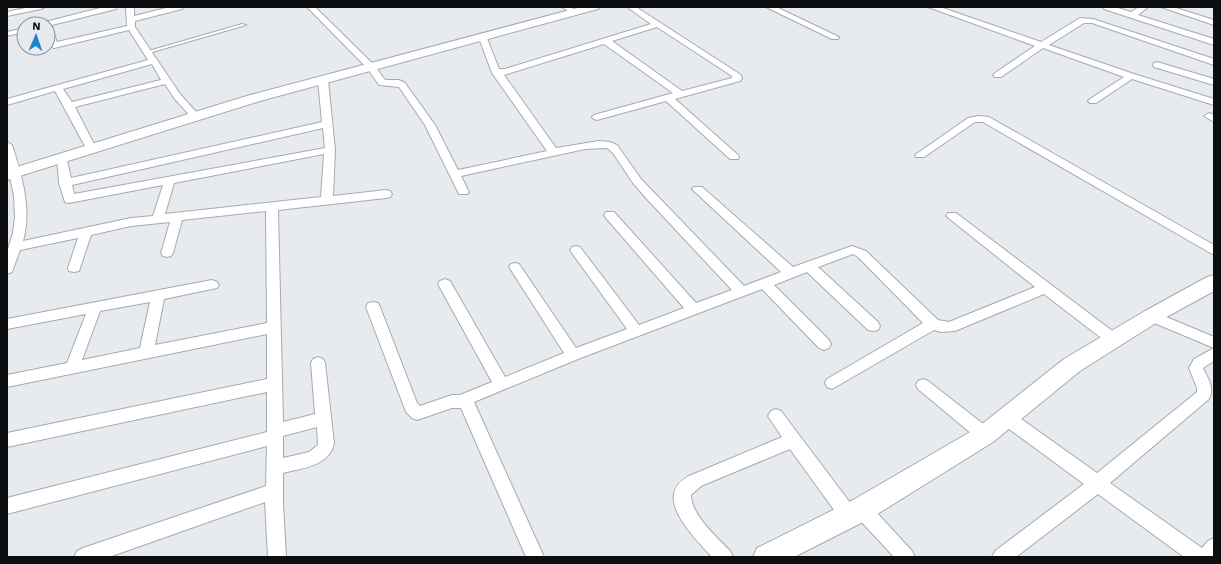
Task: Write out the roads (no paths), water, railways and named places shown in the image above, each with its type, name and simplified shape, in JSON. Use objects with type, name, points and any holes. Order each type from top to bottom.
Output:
[{"type":"street","points":[[7,14],[41,7]]},
{"type":"street","points":[[56,22],[113,7]]},
{"type":"street","points":[[130,7],[130,23],[147,52],[176,96],[195,116]]},
{"type":"street","points":[[56,44],[179,7]]},
{"type":"street","points":[[311,7],[371,67],[382,83],[402,85],[430,126],[463,192]]},
{"type":"street","points":[[11,174],[195,116],[322,80],[483,38],[570,10],[594,7]]},
{"type":"street","points":[[596,117],[735,80],[737,77],[630,7]]},
{"type":"street","points":[[770,7],[836,37]]},
{"type":"street","points":[[932,7],[1131,76],[1214,102]]},
{"type":"street","points":[[1108,7],[1132,15],[1191,44],[1214,62]]},
{"type":"street","points":[[1132,15],[1144,7]]},
{"type":"street","points":[[1165,7],[1214,23]]},
{"type":"street","points":[[998,75],[1042,45],[1083,20],[1191,44],[1214,42]]},
{"type":"street","points":[[497,73],[506,72],[658,24]]},
{"type":"street","points":[[483,38],[497,73],[549,147],[553,151],[559,152]]},
{"type":"street","points":[[606,41],[680,94]]},
{"type":"street","points":[[7,102],[154,61]]},
{"type":"street","points":[[1157,66],[1214,82]]},
{"type":"street","points":[[1093,101],[1131,76]]},
{"type":"street","points":[[322,80],[330,150],[327,200]]},
{"type":"street","points":[[69,106],[167,82]]},
{"type":"street","points":[[58,88],[91,148]]},
{"type":"street","points":[[668,98],[734,157]]},
{"type":"street","points":[[920,155],[972,120],[985,120],[1214,251]]},
{"type":"street","points":[[65,183],[327,124]]},
{"type":"street","points":[[454,174],[602,144],[610,145],[616,148],[627,167],[643,188],[741,291]]},
{"type":"street","points":[[7,145],[11,174],[20,208],[20,227],[7,269]]},
{"type":"street","points":[[62,158],[65,183],[69,199],[330,150]]},
{"type":"street","points":[[158,219],[170,180]]},
{"type":"street","points":[[698,189],[791,273]]},
{"type":"street","points":[[15,247],[131,222],[386,194]]},
{"type":"street","points":[[272,206],[275,434],[274,491],[277,557]]},
{"type":"street","points":[[610,216],[693,309]]},
{"type":"street","points":[[952,216],[1114,340]]},
{"type":"street","points":[[167,252],[177,217]]},
{"type":"street","points":[[74,268],[86,231]]},
{"type":"street","points":[[576,250],[636,331]]},
{"type":"street","points":[[373,307],[411,407],[417,412],[426,412],[450,402],[461,401],[573,355],[791,273],[845,251],[857,251],[933,324],[941,327],[950,326],[1045,288]]},
{"type":"street","points":[[808,266],[873,326]]},
{"type":"street","points":[[515,267],[573,355]]},
{"type":"street","points":[[766,557],[855,512],[985,435],[1072,365],[1152,316],[1214,282]]},
{"type":"street","points":[[764,283],[824,344]]},
{"type":"street","points":[[445,284],[501,384]]},
{"type":"street","points":[[7,324],[212,285]]},
{"type":"street","points":[[146,353],[158,295]]},
{"type":"street","points":[[72,368],[95,307]]},
{"type":"street","points":[[1152,316],[1214,343]]},
{"type":"street","points":[[832,383],[933,324]]},
{"type":"street","points":[[7,381],[273,327]]},
{"type":"street","points":[[1001,557],[1098,482],[1204,395],[1205,388],[1196,368],[1199,363],[1214,354]]},
{"type":"street","points":[[274,468],[313,458],[325,450],[326,443],[324,418],[318,363]]},
{"type":"street","points":[[7,440],[274,384]]},
{"type":"street","points":[[923,385],[985,435]]},
{"type":"street","points":[[461,401],[467,404],[470,409],[535,557]]},
{"type":"street","points":[[776,416],[793,440],[855,512],[906,557]]},
{"type":"street","points":[[7,506],[275,434],[324,418]]},
{"type":"street","points":[[1007,418],[1098,482],[1199,557]]},
{"type":"street","points":[[724,557],[686,512],[681,502],[682,492],[695,481],[793,440]]},
{"type":"street","points":[[83,557],[274,491]]},
{"type":"street","points":[[1206,557],[1214,546]]},
{"type":"lane","points":[[147,52],[244,25]]}]
